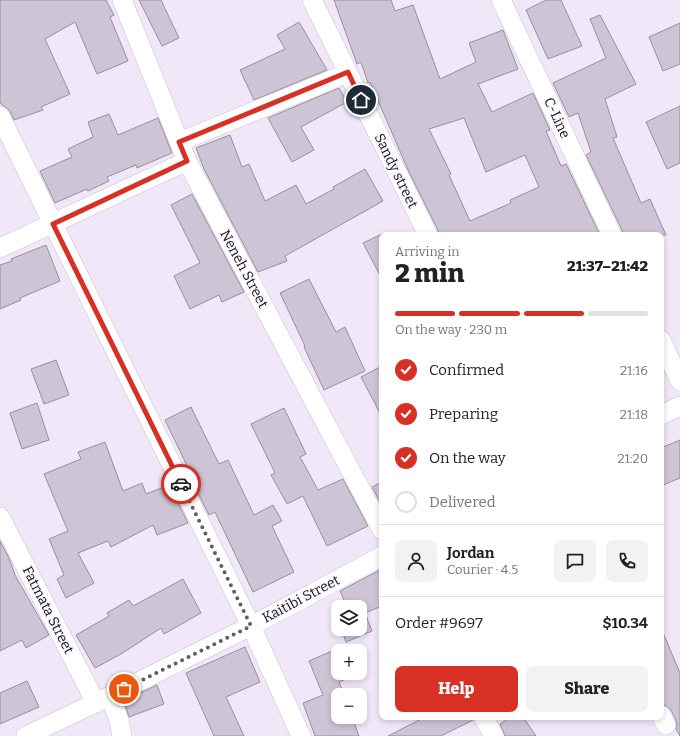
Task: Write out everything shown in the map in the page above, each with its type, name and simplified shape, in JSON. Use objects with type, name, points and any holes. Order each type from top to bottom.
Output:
[{"type":"street","name":"Neneh Street","points":[[122,0],[187,161],[379,524]]},
{"type":"street","name":"Sandy street","points":[[312,0],[427,232]]},
{"type":"street","name":"C-Line","points":[[502,0],[611,232]]},
{"type":"street","points":[[179,142],[348,72]]},
{"type":"street","points":[[0,116],[251,626],[301,736]]},
{"type":"street","points":[[0,248],[187,161]]},
{"type":"street","points":[[664,346],[680,381]]},
{"type":"street","points":[[664,414],[680,406]]},
{"type":"street","name":"Fatmata Street","points":[[0,517],[103,700],[119,720],[122,736]]},
{"type":"street","name":"Kaitibi Street","points":[[26,736],[103,700],[251,626],[379,558]]},
{"type":"street","points":[[485,720],[494,736]]},
{"type":"building","points":[[0,0],[106,0],[114,15],[110,17],[128,61],[97,74],[75,22],[45,39],[70,94],[41,107],[43,110],[14,120],[10,111],[0,103]]},
{"type":"building","points":[[139,0],[161,0],[179,38],[162,46]]},
{"type":"building","points":[[334,0],[391,0],[395,11],[413,5],[440,79],[476,62],[469,43],[503,30],[518,69],[478,84],[492,112],[533,93],[550,130],[546,131],[561,166],[566,164],[599,232],[438,232],[409,172],[370,82],[368,83],[361,62],[357,64]],"holes":[[[464,118],[486,172],[525,155],[539,187],[510,200],[511,203],[470,221],[449,175],[451,174],[429,129]]]},
{"type":"building","points":[[546,0],[561,0],[582,46],[548,59],[526,10]]},
{"type":"building","points":[[600,15],[636,84],[605,99],[617,137],[613,138],[641,203],[650,199],[666,235],[664,235],[664,232],[622,232],[586,155],[591,152],[578,113],[569,117],[553,83],[606,58],[590,19]]},
{"type":"building","points":[[299,22],[327,70],[254,100],[240,70],[285,49],[277,35]]},
{"type":"building","points":[[680,23],[680,64],[663,71],[649,37]]},
{"type":"building","points":[[339,88],[347,102],[301,127],[314,150],[292,162],[268,118]]},
{"type":"building","points":[[680,106],[680,163],[667,169],[646,122]]},
{"type":"building","points":[[109,114],[118,135],[158,118],[172,153],[137,168],[136,165],[107,177],[109,181],[88,191],[87,189],[55,203],[40,171],[72,157],[68,149],[93,137],[88,122]]},
{"type":"building","points":[[230,135],[242,167],[249,164],[265,201],[296,185],[306,204],[334,189],[333,187],[365,169],[383,201],[285,256],[287,261],[258,272],[204,169],[196,148]]},
{"type":"building","points":[[192,194],[244,292],[222,302],[219,295],[190,309],[174,276],[200,263],[171,205]]},
{"type":"building","points":[[379,235],[379,273],[363,243]]},
{"type":"building","points":[[46,245],[60,281],[20,298],[21,300],[0,309],[0,265]]},
{"type":"building","points":[[309,279],[336,332],[345,327],[365,371],[324,390],[280,293]]},
{"type":"building","points":[[56,360],[69,395],[44,404],[31,369]]},
{"type":"building","points":[[379,368],[379,411],[361,377]]},
{"type":"building","points":[[37,403],[49,440],[22,449],[10,413]]},
{"type":"building","points":[[191,407],[219,464],[228,460],[254,515],[273,505],[282,521],[272,526],[294,572],[253,592],[215,512],[209,515],[190,477],[192,476],[165,420]]},
{"type":"building","points":[[284,408],[306,454],[300,457],[318,490],[343,479],[368,526],[327,546],[303,496],[287,504],[271,475],[275,473],[251,424]]},
{"type":"building","points":[[680,440],[680,478],[664,485],[664,447]]},
{"type":"building","points":[[105,442],[123,491],[142,483],[146,494],[169,485],[188,523],[157,535],[153,525],[111,547],[108,541],[78,553],[94,583],[66,598],[57,579],[64,575],[49,539],[68,531],[44,474],[81,459],[78,452]]},
{"type":"building","points":[[379,484],[379,500],[372,487]]},
{"type":"building","points":[[0,541],[9,558],[15,575],[49,635],[26,648],[22,640],[0,651]]},
{"type":"building","points":[[379,571],[379,607],[367,612],[367,600],[344,600],[340,591]]},
{"type":"building","points":[[183,579],[201,613],[164,634],[161,628],[121,654],[95,668],[76,635],[109,616],[107,613],[129,600],[133,606]]},
{"type":"building","points":[[367,618],[372,631],[367,633]]},
{"type":"building","points":[[664,635],[680,673],[680,736],[676,729],[676,720],[671,710],[664,705]]},
{"type":"building","points":[[344,636],[360,636],[346,642]]},
{"type":"building","points":[[245,647],[260,682],[226,697],[244,736],[214,736],[186,673]]},
{"type":"building","points":[[331,651],[331,680],[344,680],[339,682],[341,688],[331,688],[331,724],[355,724],[359,736],[315,736],[303,703],[323,695],[309,661]]},
{"type":"building","points":[[27,681],[39,707],[0,724],[0,693]]},
{"type":"building","points":[[157,685],[164,704],[129,717],[124,701]]},
{"type":"building","points":[[419,720],[473,720],[441,736],[388,736]]},
{"type":"building","points":[[506,720],[525,720],[536,736],[505,736],[500,724]]},
{"type":"way so far","points":[[124,689],[251,626],[181,484]]},
{"type":"route","points":[[181,484],[53,224],[187,161],[179,142],[348,72],[361,100]]}]
